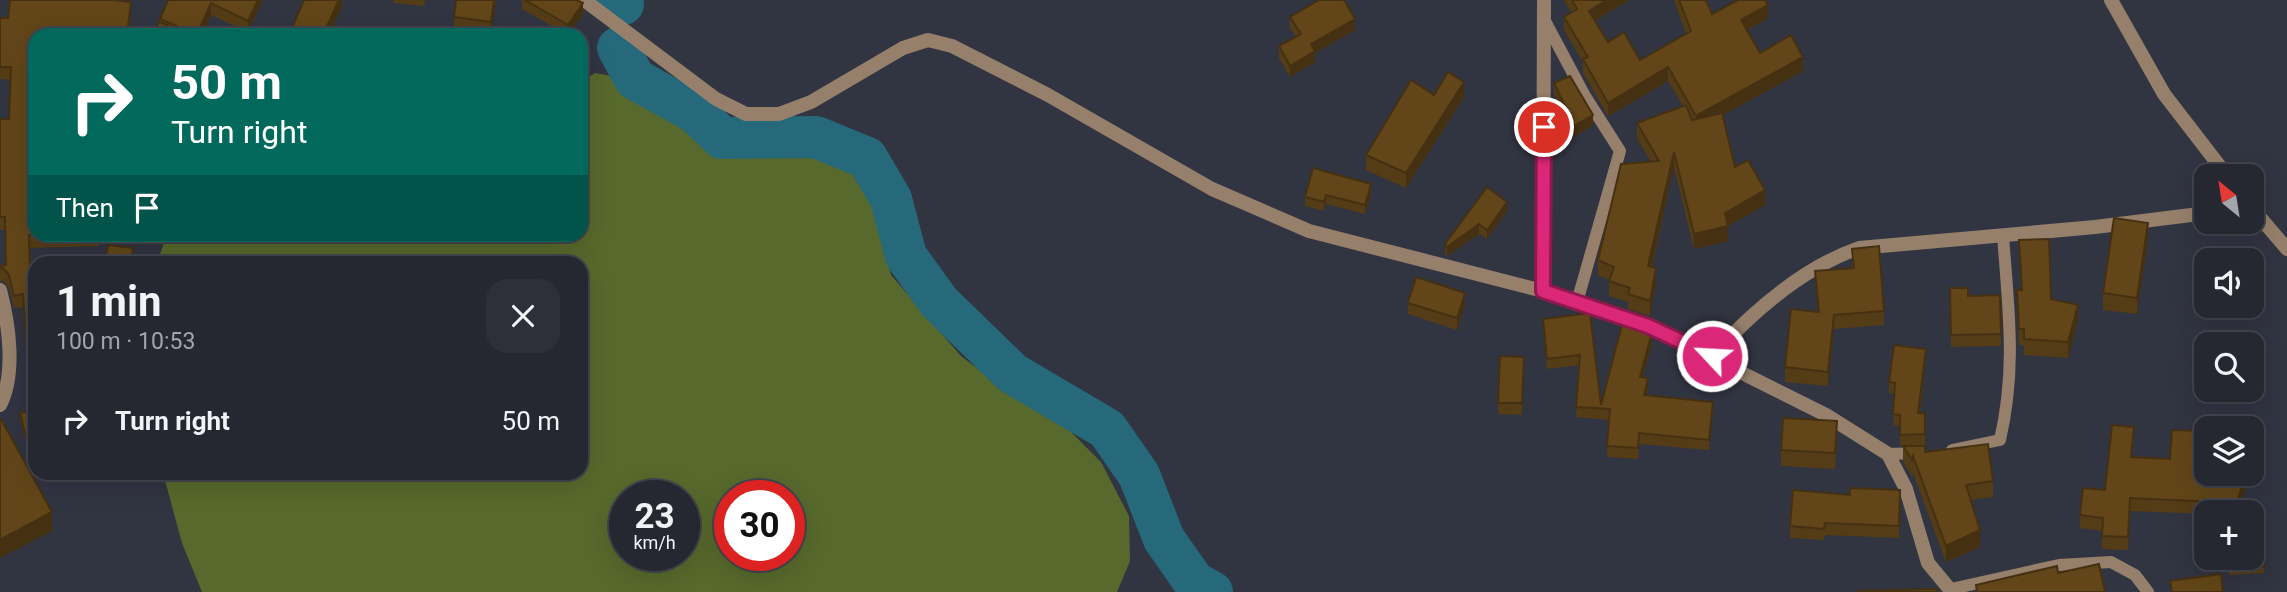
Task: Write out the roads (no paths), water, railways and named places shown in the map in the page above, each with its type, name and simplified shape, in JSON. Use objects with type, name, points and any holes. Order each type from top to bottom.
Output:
[{"type":"street","points":[[584,0],[716,99],[746,114],[779,114],[811,103],[903,48],[928,40],[952,46],[1048,95],[1212,189],[1309,231],[1543,291],[1648,326],[1826,415],[1888,454],[1906,489],[1928,563],[1952,590]]},
{"type":"street","points":[[1543,291],[1544,0]]},
{"type":"street","points":[[2111,0],[2164,94],[2218,164]]},
{"type":"street","points":[[1712,356],[1745,319],[1827,259],[1859,248],[2194,214]]},
{"type":"street","points":[[2264,222],[2287,250]]},
{"type":"street","points":[[0,290],[5,309],[9,387],[0,405]]},
{"type":"lane","points":[[1544,19],[1585,96],[1620,151],[1577,302]]},
{"type":"lane","points":[[1888,454],[1938,453],[2000,439],[2007,408],[2012,354],[2003,235]]},
{"type":"lane","points":[[1952,590],[2059,565],[2111,562],[2135,575],[2148,592]]},
{"type":"waterway","points":[[617,0],[623,4]]},
{"type":"waterway","points":[[618,48],[635,79],[696,113],[722,138],[816,137],[867,158],[891,199],[906,256],[939,302],[1012,373],[1107,429],[1139,475],[1164,539],[1194,582],[1212,592]]}]
